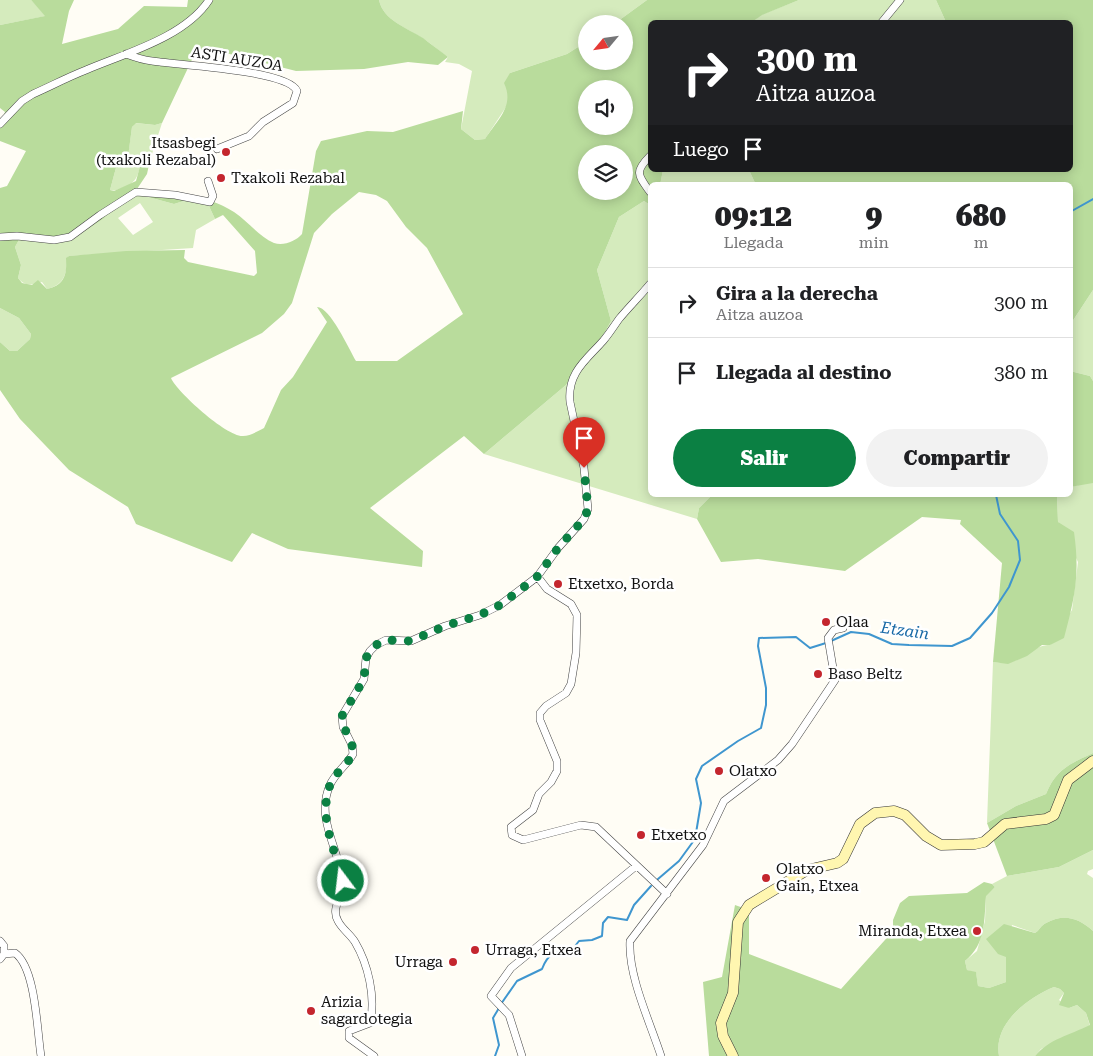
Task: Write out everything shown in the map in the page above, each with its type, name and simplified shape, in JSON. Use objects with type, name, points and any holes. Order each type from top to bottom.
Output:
[{"type":"street","name":"ASTI AUZOA","points":[[0,124],[22,101],[34,94],[150,44],[190,20],[204,8],[209,0]]},
{"type":"street","points":[[884,20],[900,0]]},
{"type":"street","name":"ASTI AUZOA","points":[[126,54],[149,61],[242,71],[288,81],[295,86],[297,91],[293,103],[264,122],[249,136],[218,149]]},
{"type":"street","points":[[648,158],[639,168],[638,176],[648,189]]},
{"type":"street","points":[[0,237],[17,236],[54,240],[70,238],[100,215],[136,192],[175,195],[210,202],[213,196],[208,181]]},
{"type":"street","points":[[374,1056],[349,1038],[348,1035],[349,1031],[370,1023],[372,1008],[369,976],[356,944],[337,921],[336,904],[343,893],[343,881],[326,817],[326,802],[330,784],[353,754],[352,745],[344,727],[342,716],[364,679],[366,658],[376,645],[386,640],[411,641],[445,626],[480,615],[500,605],[538,576],[554,553],[584,519],[588,509],[584,468],[570,402],[569,392],[572,378],[580,363],[604,340],[620,318],[648,286]]},
{"type":"street","points":[[538,576],[547,588],[571,604],[577,615],[576,653],[571,684],[566,692],[546,706],[540,713],[540,720],[557,761],[557,771],[551,782],[539,794],[533,810],[511,827],[512,835],[523,840],[581,824],[596,827],[666,894]]},
{"type":"street","points":[[661,1056],[630,954],[630,941],[703,845],[724,801],[778,760],[792,744],[835,680],[828,642],[834,630],[843,628]]},
{"type":"street","points":[[733,1056],[723,1036],[721,1023],[734,992],[738,922],[749,905],[807,870],[837,863],[843,859],[860,824],[876,814],[894,811],[905,814],[926,836],[941,845],[984,842],[1005,824],[1046,819],[1054,815],[1068,780],[1093,761]]},
{"type":"street","points":[[522,1056],[509,1015],[491,996],[511,968],[636,866]]},
{"type":"street","points":[[0,942],[4,946],[2,957],[15,953],[21,957],[26,969],[32,987],[41,1056]]},
{"type":"green space","points":[[0,0],[31,0],[46,16],[0,25]]},
{"type":"green space","points":[[31,0],[74,0],[69,11],[62,44],[118,29],[144,6],[187,7],[188,0],[379,0],[381,7],[390,18],[423,38],[448,57],[438,65],[408,62],[364,69],[296,71],[218,51],[196,51],[162,123],[155,125],[136,123],[132,127],[128,157],[117,164],[110,190],[114,191],[136,181],[142,159],[147,158],[150,160],[147,174],[137,189],[175,193],[211,201],[234,212],[268,240],[282,244],[293,241],[302,234],[316,151],[321,141],[367,131],[393,132],[463,111],[461,129],[475,140],[485,139],[506,106],[507,91],[504,83],[510,73],[567,54],[578,47],[578,70],[633,70],[633,15],[626,15],[647,0],[799,0],[762,15],[755,20],[648,20],[648,172],[663,172],[661,182],[648,182],[648,204],[644,201],[619,217],[597,270],[611,321],[600,341],[581,360],[566,385],[484,454],[464,436],[370,508],[423,551],[422,567],[288,549],[252,533],[232,562],[136,524],[128,507],[69,470],[20,419],[0,390],[0,342],[10,351],[17,351],[30,339],[31,334],[19,318],[0,308],[0,188],[7,186],[26,151],[0,141],[0,125],[5,112],[0,108],[0,25],[45,16]],"holes":[[[359,192],[376,195],[387,201],[406,227],[427,248],[463,314],[397,361],[356,361],[328,314],[317,307],[327,322],[293,377],[281,390],[264,428],[243,436],[226,429],[203,413],[175,385],[171,378],[262,333],[284,314],[292,303],[314,233],[332,214]],[[137,194],[174,204],[190,199],[209,206],[215,219],[223,215],[255,251],[257,273],[254,276],[188,262],[184,258],[185,250],[126,251],[69,256],[66,258],[64,278],[58,285],[47,289],[38,280],[32,285],[22,283],[18,278],[21,265],[15,247],[20,238],[68,240],[83,232],[104,218],[112,209]]]},
{"type":"green space","points":[[379,0],[647,0],[626,15],[578,15],[578,47],[567,54],[510,73],[508,104],[485,139],[475,140],[461,129],[472,71],[459,64],[445,62],[448,57],[390,18],[381,7]]},
{"type":"green space","points":[[799,0],[936,0],[945,20],[755,20],[761,15]]},
{"type":"green space","points":[[936,0],[1093,0],[1093,290],[1073,320],[1073,182],[755,182],[750,172],[1073,172],[1073,20],[945,20]]},
{"type":"green space","points":[[135,123],[155,125],[162,123],[150,160],[147,158],[142,159],[134,181],[119,189],[110,190],[117,164],[128,156],[132,127]]},
{"type":"green space","points":[[663,172],[750,172],[755,182],[661,182]]},
{"type":"green space","points":[[137,194],[174,204],[190,199],[209,206],[215,219],[196,230],[193,248],[69,256],[61,282],[47,289],[42,282],[26,284],[18,278],[21,265],[15,247],[20,238],[112,209]],"holes":[[[140,203],[153,222],[133,235],[118,218]]]},
{"type":"green space","points":[[644,201],[648,204],[648,497],[710,497],[699,508],[697,519],[484,454],[566,385],[581,360],[600,341],[611,321],[597,270],[619,217]]},
{"type":"green space","points":[[1093,290],[1093,381],[1090,376],[1073,372],[1073,320]]},
{"type":"green space","points":[[0,308],[19,318],[31,334],[30,339],[17,351],[10,351],[0,342]]},
{"type":"green space","points":[[1073,372],[1090,376],[1093,381],[1093,483],[1073,486]]},
{"type":"green space","points":[[1093,483],[1093,753],[1071,764],[1059,773],[1046,794],[1016,806],[987,823],[993,662],[1004,663],[1019,659],[1036,648],[1050,645],[1072,610],[1078,562],[1058,522],[1057,497],[1073,497],[1073,486]]},
{"type":"green space","points":[[710,497],[1057,497],[1058,522],[1074,532],[1077,561],[1074,598],[1064,638],[1050,645],[1042,645],[1027,656],[1008,664],[993,662],[1002,563],[960,524],[961,520],[922,517],[845,571],[758,559],[721,562],[697,519],[699,508]]},
{"type":"green space","points":[[1093,753],[1093,850],[1059,867],[1007,876],[987,823],[1016,806],[1046,794],[1059,773],[1071,764]]},
{"type":"green space","points":[[1093,850],[1093,869],[1088,871],[1087,874],[1093,878],[1093,931],[1071,918],[1053,920],[1043,925],[1035,933],[1012,925],[1006,957],[1006,982],[989,988],[978,986],[976,973],[967,970],[965,961],[977,951],[985,921],[986,895],[995,887],[992,884],[1007,876],[1059,867]]},
{"type":"green space","points":[[984,882],[995,887],[986,896],[983,932],[980,940],[972,954],[965,961],[967,970],[976,972],[978,986],[989,988],[1006,982],[1006,957],[998,954],[986,939],[1004,924],[1035,933],[1043,925],[1053,920],[1071,918],[1093,931],[1093,1056],[1035,1056],[1053,1041],[1090,1025],[1086,1013],[1077,1005],[1069,1008],[1059,1005],[1064,993],[1054,987],[1033,998],[1014,1014],[1001,1033],[999,1056],[709,1056],[703,982],[722,977],[735,905],[749,910],[749,954],[841,989],[893,931],[893,920],[900,903],[909,896],[967,893]]},
{"type":"green space","points":[[1054,987],[1064,993],[1059,1000],[1069,1008],[1077,1005],[1086,1013],[1090,1026],[1041,1049],[1035,1056],[999,1056],[1001,1033],[1014,1014],[1033,998]]},
{"type":"waterway","name":"Etzain","points":[[1073,210],[1093,199]]},
{"type":"waterway","name":"Etzain","points":[[831,641],[851,632],[869,634],[892,644],[909,645],[952,646],[970,638],[992,613],[1009,587],[1020,560],[1018,541],[1000,514],[996,497]]},
{"type":"waterway","name":"Etzain","points":[[658,879],[679,861],[695,839],[701,803],[696,779],[702,766],[738,741],[761,728],[766,705],[766,688],[758,646],[759,638],[796,637],[810,648],[826,643]]},
{"type":"waterway","name":"Etzain","points":[[501,1004],[517,981],[542,969],[550,956],[561,951],[572,950],[579,941],[592,940],[602,936],[603,923],[608,917],[627,920],[634,905],[651,886]]},
{"type":"waterway","name":"Etzain","points":[[495,1056],[499,1045],[493,1018],[499,1008]]},
{"type":"place","name":"Itsasbegi (txakoli Rezabal)","points":[[226,152]]},
{"type":"place","name":"Txakoli Rezabal","points":[[221,178]]},
{"type":"place","name":"Etxetxo, Borda","points":[[558,584]]},
{"type":"place","name":"Olaa","points":[[826,622]]},
{"type":"place","name":"Baso Beltz","points":[[818,674]]},
{"type":"place","name":"Olatxo","points":[[719,771]]},
{"type":"place","name":"Etxetxo","points":[[641,835]]},
{"type":"place","name":"Olatxo Gain, Etxea","points":[[766,878]]},
{"type":"place","name":"Miranda, Etxea","points":[[977,931]]},
{"type":"place","name":"Urraga, Etxea","points":[[475,950]]},
{"type":"place","name":"Urraga","points":[[453,962]]},
{"type":"place","name":"Arizia sagardotegia","points":[[311,1011]]},
{"type":"route","points":[[343,881],[326,817],[326,802],[330,784],[348,763],[353,754],[352,745],[347,736],[342,716],[364,679],[366,658],[370,651],[376,645],[386,640],[411,641],[445,626],[480,615],[500,605],[537,577],[545,564],[584,519],[588,509],[584,468]]}]
